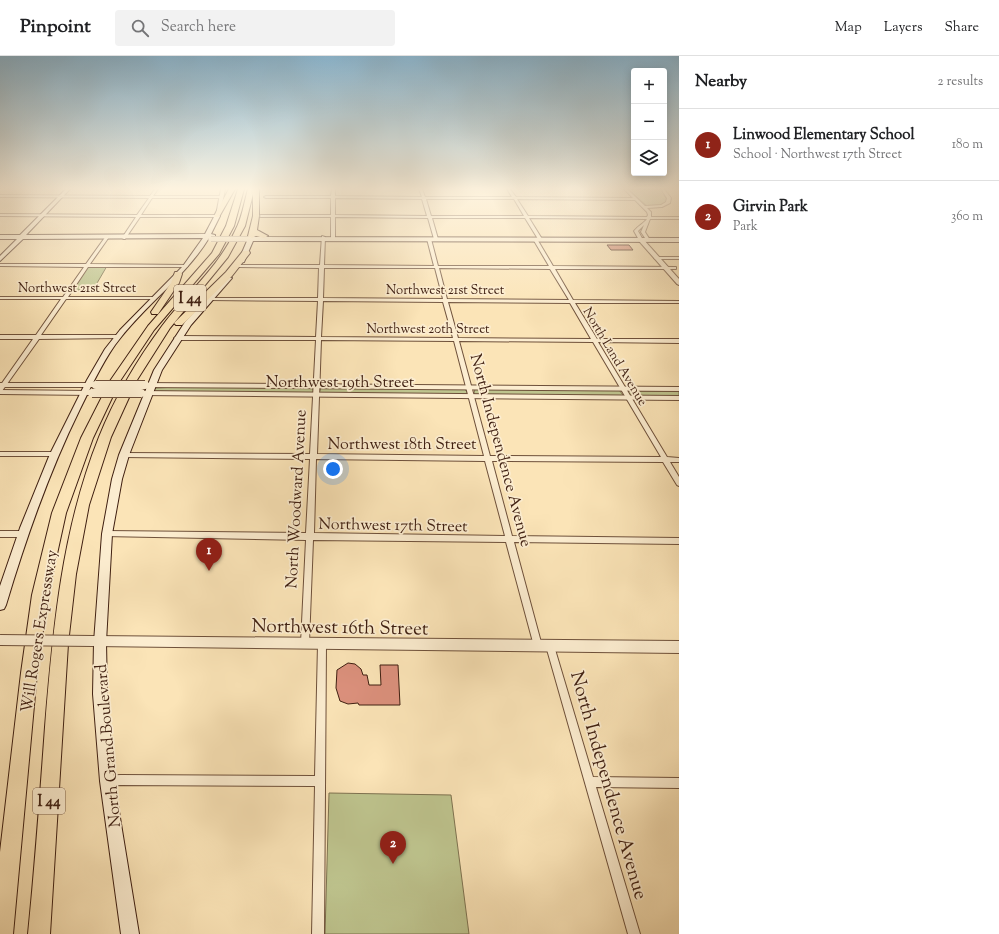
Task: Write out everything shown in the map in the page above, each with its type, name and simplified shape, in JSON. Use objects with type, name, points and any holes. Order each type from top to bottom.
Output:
[{"type":"highway","name":"Will Rogers Expressway","points":[[2,934],[29,673],[40,595],[50,550],[68,487],[87,438],[115,382],[142,340],[160,316],[215,254],[228,230]]},
{"type":"highway","name":"Will Rogers Expressway","points":[[40,934],[58,668],[68,577],[82,511],[104,438],[123,397],[149,352],[166,327],[216,268],[230,249],[239,230]]},
{"type":"highway","points":[[251,230],[250,236],[257,234],[264,236]]},
{"type":"highway","points":[[149,352],[229,274],[246,253]]},
{"type":"highway","points":[[142,340],[148,321],[175,282],[178,274]]},
{"type":"main road","points":[[0,259],[28,230]]},
{"type":"main road","points":[[0,605],[22,534],[53,454],[90,389],[117,337],[130,321],[186,266],[208,239],[212,230]]},
{"type":"main road","points":[[0,236],[208,239]]},
{"type":"main road","points":[[124,237],[208,239],[250,236],[429,239],[679,240]]},
{"type":"main road","name":"North Grand Boulevard","points":[[130,934],[107,781],[96,642],[107,534],[117,479],[147,389],[177,338],[239,266],[246,253],[250,236]]},
{"type":"main road","points":[[264,236],[323,238]]},
{"type":"street","points":[[124,237],[129,230]]},
{"type":"street","points":[[333,230],[333,238]]},
{"type":"street","points":[[434,230],[436,239]]},
{"type":"street","name":"North Land Avenue","points":[[533,230],[551,268],[679,483]]},
{"type":"street","points":[[637,230],[640,240],[679,283]]},
{"type":"street","points":[[644,230],[643,234],[679,274]]},
{"type":"street","points":[[1,388],[107,237]]},
{"type":"street","name":"North Woodward Avenue","points":[[305,643],[323,238]]},
{"type":"street","name":"North Independence Avenue","points":[[429,239],[538,646]]},
{"type":"street","points":[[656,258],[679,258]]},
{"type":"street","points":[[0,265],[186,266]]},
{"type":"street","points":[[239,266],[674,268]]},
{"type":"street","name":"Northwest 21st Street","points":[[0,298],[153,298]]},
{"type":"street","name":"Northwest 21st Street","points":[[210,299],[679,302]]},
{"type":"street","points":[[0,337],[117,337]]},
{"type":"street","name":"Northwest 20th Street","points":[[177,338],[679,341]]},
{"type":"street","name":"Northwest 19th Street","points":[[1,388],[147,389],[316,386],[679,389]]},
{"type":"street","name":"Northwest 19th Street","points":[[147,389],[316,395],[679,398]]},
{"type":"street","points":[[0,454],[53,454]]},
{"type":"street","name":"Northwest 18th Street","points":[[124,455],[679,460]]},
{"type":"street","points":[[0,534],[22,534]]},
{"type":"street","name":"Northwest 17th Street","points":[[107,534],[679,541]]},
{"type":"street","name":"Northwest 16th Street","points":[[0,640],[679,647]]},
{"type":"street","points":[[318,934],[322,644]]},
{"type":"street","name":"North Independence Avenue","points":[[550,646],[634,934]]},
{"type":"street","points":[[107,781],[320,782]]},
{"type":"street","points":[[590,782],[679,783]]},
{"type":"green space","points":[[92,266],[107,266],[93,290],[72,290],[87,268]]},
{"type":"green space","points":[[155,388],[311,388],[314,390],[311,394],[153,391]]},
{"type":"green space","points":[[321,388],[465,389],[468,394],[321,394],[319,393]]},
{"type":"green space","points":[[475,389],[619,390],[623,395],[476,395],[474,393]]},
{"type":"green space","points":[[627,391],[679,391],[679,396],[631,396]]},
{"type":"green space","points":[[329,793],[451,795],[469,934],[325,934]]},
{"type":"building","points":[[607,245],[629,245],[633,250],[611,250]]},
{"type":"building","points":[[348,663],[355,664],[361,669],[363,675],[367,675],[369,685],[381,685],[380,665],[398,665],[400,705],[359,705],[358,703],[348,704],[340,701],[336,688],[337,670]]},
{"type":"place","name":"Linwood Elementary School","points":[[209,571]]},
{"type":"place","name":"Girvin Park","points":[[393,864]]}]
